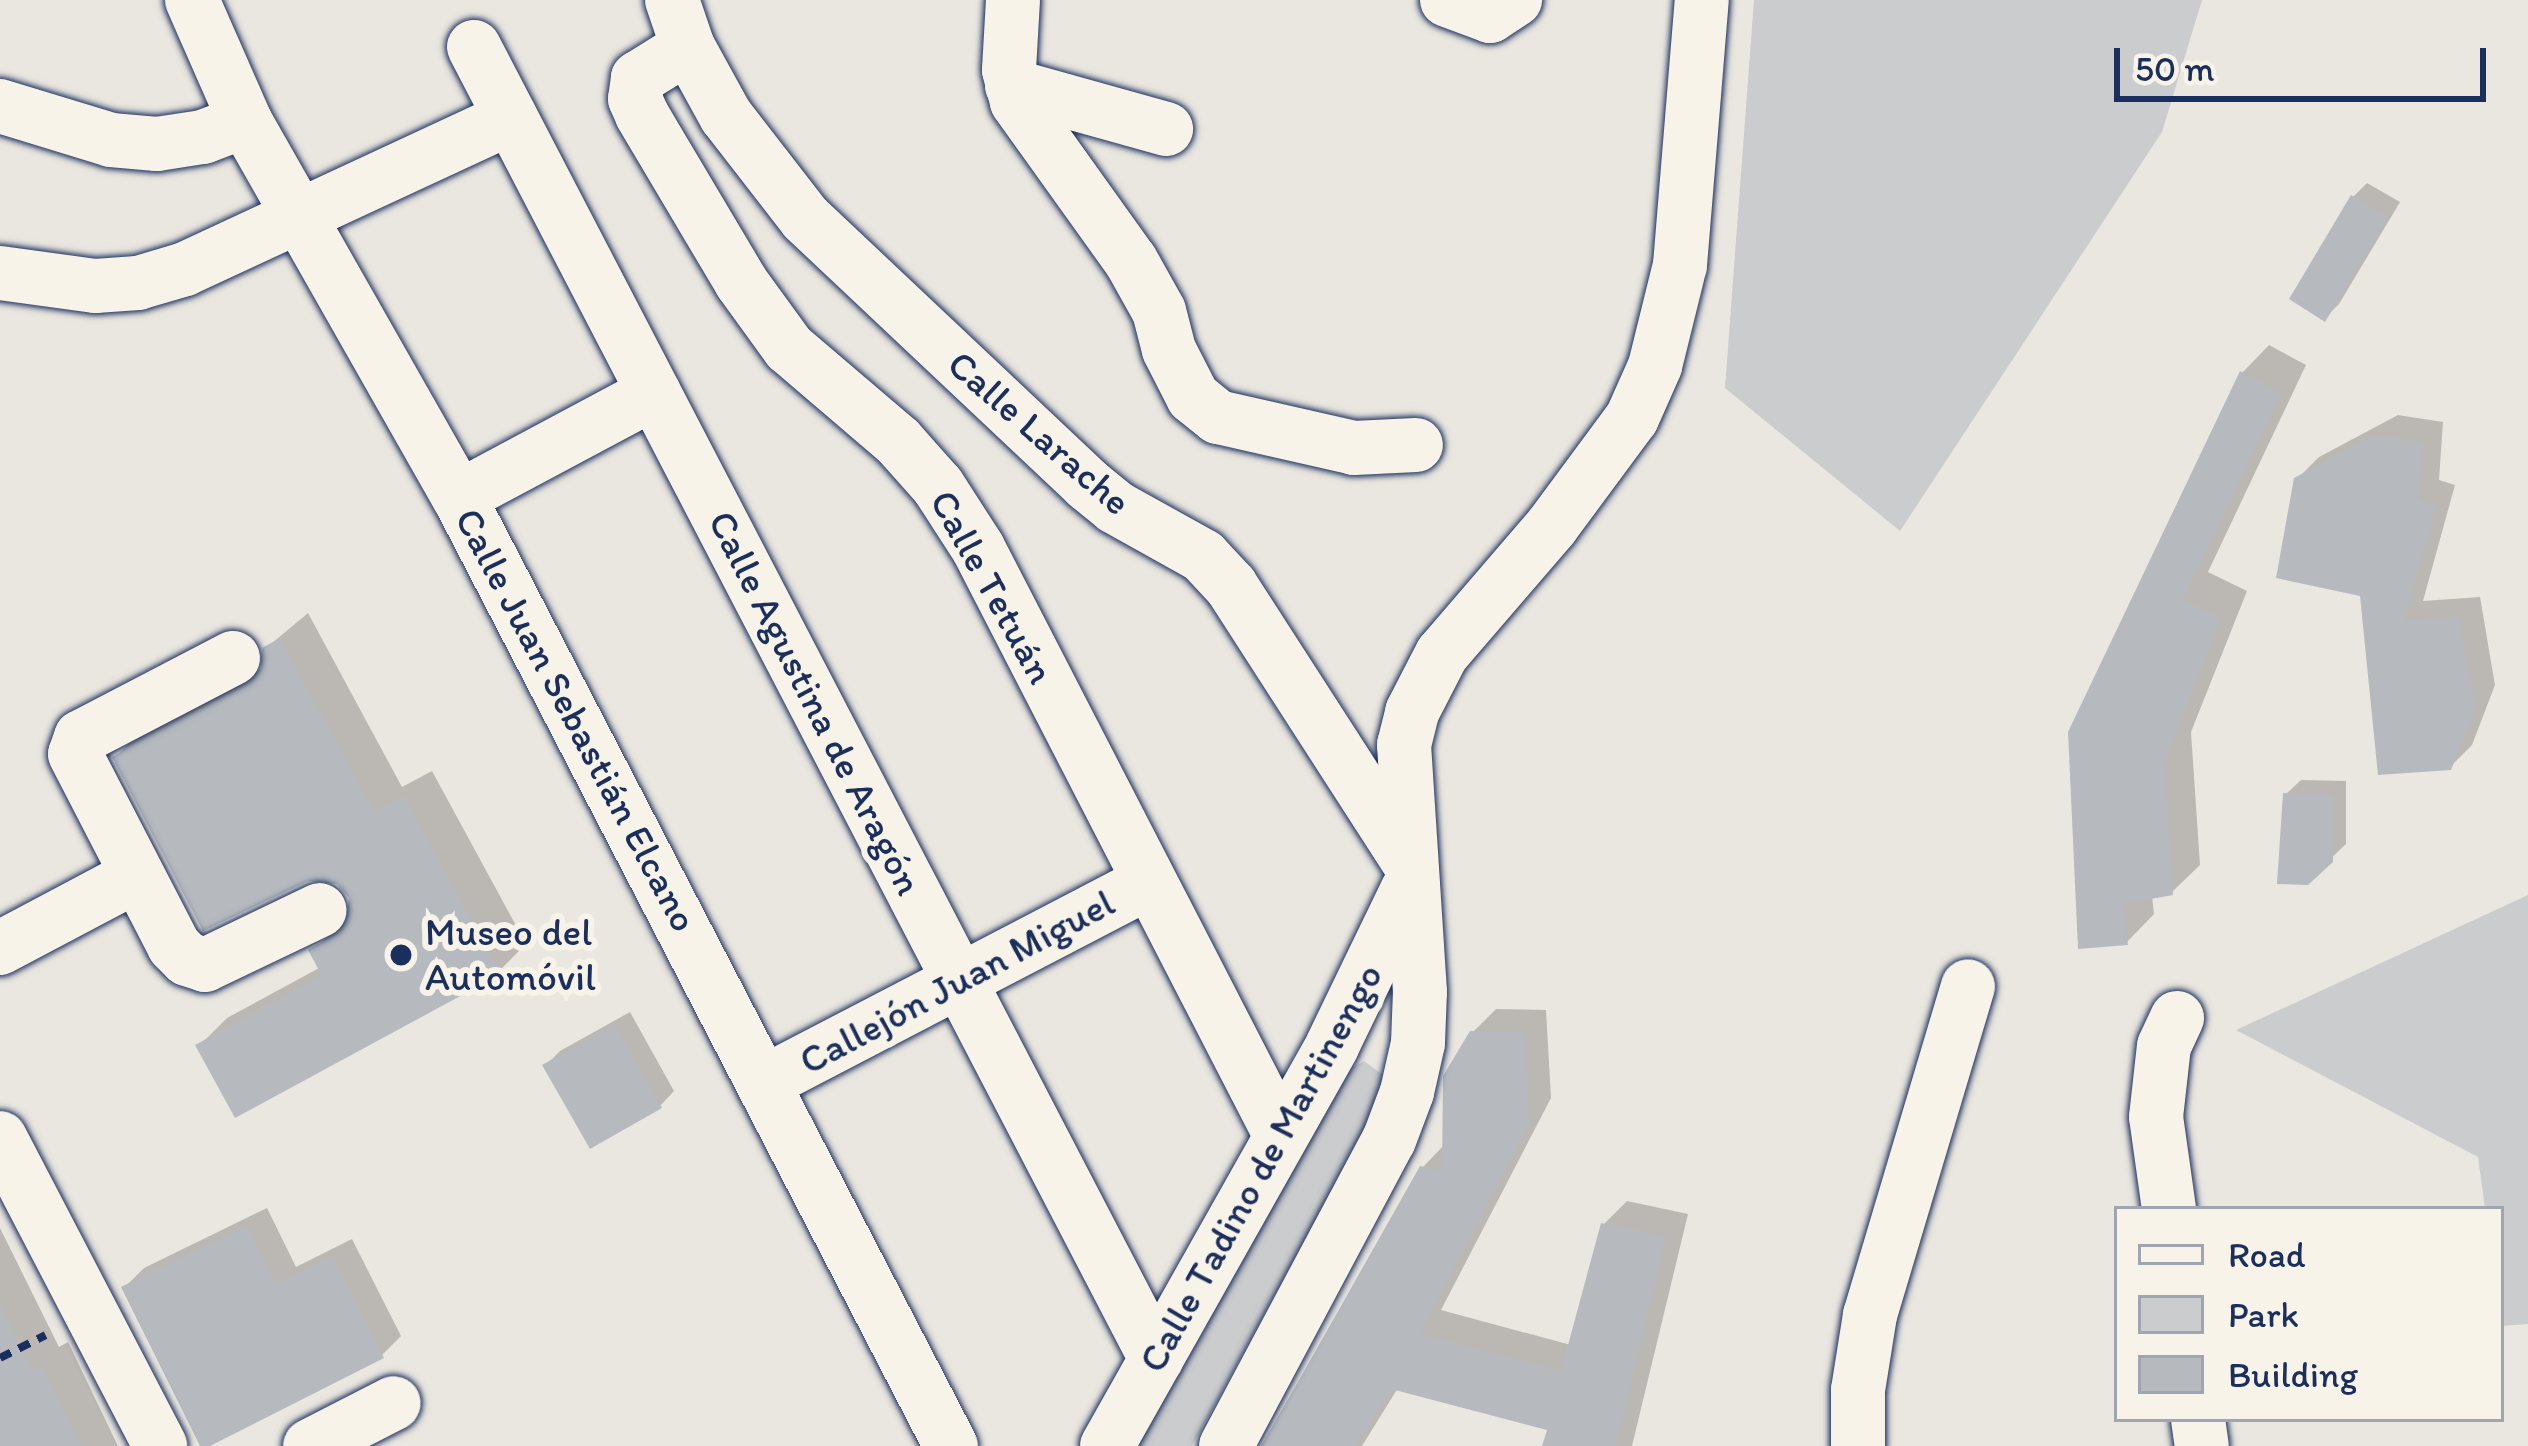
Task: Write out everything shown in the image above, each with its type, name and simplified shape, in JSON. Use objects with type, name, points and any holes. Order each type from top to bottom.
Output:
[{"type":"street","points":[[1013,0],[1012,86],[1041,138],[1131,261],[1159,311],[1169,350],[1193,397],[1218,417],[1354,448],[1416,445]]},
{"type":"street","points":[[1447,0],[1490,16],[1515,0]]},
{"type":"street","name":"Calle Tadino de Martinengo","points":[[1226,1446],[1389,1140],[1407,1093],[1418,1043],[1420,992],[1404,745],[1418,697],[1442,654],[1565,508],[1632,418],[1655,366],[1680,265],[1702,0]]},
{"type":"street","name":"Calle Juan Sebastián Elcano","points":[[210,5],[245,121],[459,497],[951,1446]]},
{"type":"street","name":"Calle Larache","points":[[680,24],[736,132],[805,218],[1088,484],[1115,507],[1203,556],[1231,586],[1409,874]]},
{"type":"street","name":"Calle Tetuán","points":[[680,24],[638,78],[635,99],[642,115],[741,282],[789,348],[898,441],[938,486],[977,548],[1281,1136]]},
{"type":"street","name":"Calle Agustina de Aragón","points":[[474,47],[1156,1359]]},
{"type":"street","points":[[1012,86],[1166,129]]},
{"type":"street","points":[[0,106],[111,140],[157,144],[203,137],[245,121]]},
{"type":"street","points":[[0,273],[95,286],[138,283],[185,269],[511,118]]},
{"type":"street","points":[[459,497],[654,393]]},
{"type":"street","points":[[233,658],[82,737],[74,754],[174,946],[205,964],[320,910]]},
{"type":"street","name":"Calle Tadino de Martinengo","points":[[1107,1446],[1373,967],[1409,874]]},
{"type":"street","points":[[0,948],[136,876]]},
{"type":"street","name":"Callejón Juan Miguel","points":[[765,1082],[1149,882]]},
{"type":"street","points":[[1858,1446],[1858,1390],[1870,1315],[1968,986]]},
{"type":"street","points":[[2169,1206],[2156,1117],[2164,1046],[2177,1018]]},
{"type":"street","points":[[0,1138],[160,1446]]},
{"type":"street","points":[[310,1446],[394,1403]]},
{"type":"green space","points":[[1754,0],[2202,0],[2162,132],[1900,531],[1725,388]]},
{"type":"green space","points":[[2528,895],[2528,1324],[2504,1326],[2504,1206],[2485,1206],[2478,1157],[2236,1030]]},
{"type":"green space","points":[[1364,1061],[1383,1075],[1386,1092],[1192,1446],[1132,1446],[1346,1071]]},
{"type":"building","points":[[2351,195],[2388,217],[2325,322],[2289,299]]},
{"type":"building","points":[[2240,371],[2281,393],[2183,600],[2221,619],[2164,762],[2173,895],[2123,904],[2128,945],[2078,949],[2068,732]]},
{"type":"building","points":[[2374,435],[2423,443],[2418,501],[2436,507],[2404,621],[2459,617],[2475,709],[2451,770],[2378,775],[2360,596],[2276,578],[2294,478]]},
{"type":"building","points":[[280,638],[374,812],[404,796],[501,974],[235,1118],[195,1045],[322,976],[308,950],[345,929],[349,898],[337,884],[308,881],[203,931],[112,757],[248,685],[260,674],[262,648]]},
{"type":"building","points":[[2283,793],[2333,795],[2333,862],[2308,885],[2277,884]]},
{"type":"building","points":[[615,1024],[662,1108],[590,1149],[542,1065]]},
{"type":"building","points":[[1470,1031],[1524,1032],[1529,1124],[1420,1334],[1561,1371],[1601,1223],[1666,1237],[1616,1446],[1542,1446],[1547,1430],[1391,1389],[1356,1446],[1262,1446],[1420,1166],[1442,1171],[1443,1076]]},
{"type":"building","points":[[247,1225],[276,1284],[332,1256],[384,1358],[210,1446],[200,1446],[121,1287]]},
{"type":"building","points":[[0,1304],[33,1371],[42,1366],[81,1446],[0,1446]]},
{"type":"place","name":"Museo del Automóvil","points":[[401,955]]}]
